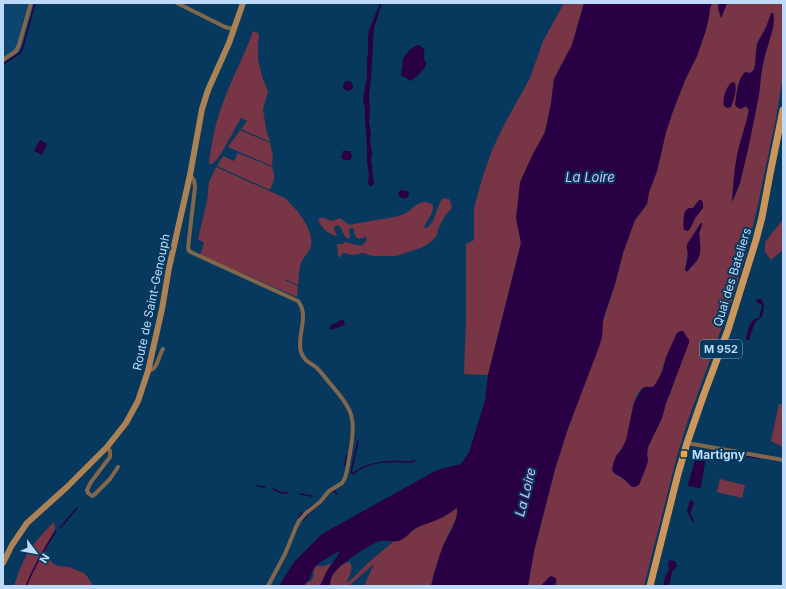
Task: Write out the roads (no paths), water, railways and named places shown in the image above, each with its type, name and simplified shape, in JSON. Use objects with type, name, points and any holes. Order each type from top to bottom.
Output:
[{"type":"main road","name":"Quai des Bateliers","points":[[650,586],[687,443],[728,330],[762,217],[770,174],[782,127],[783,110]]},
{"type":"street","points":[[3,60],[16,51],[20,45],[32,3]]},
{"type":"street","points":[[177,3],[225,27],[233,29]]},
{"type":"street","name":"Route de Saint-Genouph","points":[[3,563],[12,545],[27,523],[70,485],[107,447],[126,423],[142,391],[162,309],[169,268],[190,175],[205,98],[225,52],[243,3]]},
{"type":"street","points":[[190,175],[194,180],[195,187],[188,250],[298,301],[301,304],[303,318],[300,343],[303,356],[306,361],[318,369],[331,384],[350,411],[352,420],[352,437],[344,480],[342,483],[329,491],[320,502],[306,513],[299,521],[268,586]]},
{"type":"street","points":[[148,371],[152,371],[155,367],[163,349]]},
{"type":"street","points":[[687,443],[783,460]]},
{"type":"street","points":[[107,447],[110,451],[110,457],[91,482],[87,490],[88,493],[92,496],[94,495],[112,476],[118,467]]},
{"type":"water","points":[[380,3],[382,3],[374,28],[369,95],[370,142],[372,152],[371,160],[374,183],[370,186],[368,184],[369,175],[365,108],[363,99],[367,76],[369,30]]},
{"type":"water","name":"La Loire","points":[[584,3],[712,3],[705,33],[697,56],[685,80],[666,132],[657,171],[649,192],[647,204],[635,220],[623,253],[615,284],[605,313],[602,337],[599,347],[567,431],[555,469],[534,551],[528,586],[431,586],[443,546],[455,523],[457,508],[441,518],[416,528],[401,540],[380,541],[363,550],[343,564],[335,572],[331,579],[330,586],[320,586],[327,571],[340,552],[339,551],[319,563],[314,568],[309,580],[304,586],[279,586],[294,562],[322,534],[437,470],[461,464],[469,452],[485,401],[488,375],[521,243],[516,218],[520,182],[545,132],[551,104],[554,79],[572,45]]},
{"type":"water","points":[[719,3],[727,3],[721,18],[718,8]]},
{"type":"water","points":[[771,13],[773,13],[774,19],[773,28],[764,59],[759,95],[749,145],[740,183],[732,202],[737,155],[749,110],[746,106],[741,109],[735,105],[738,87],[742,75],[745,72],[750,73],[754,70],[757,44],[766,28]]},
{"type":"water","points":[[417,45],[424,49],[424,59],[426,65],[419,74],[410,81],[401,76],[403,59],[409,50]]},
{"type":"water","points":[[348,81],[353,86],[348,91],[343,86]]},
{"type":"water","points":[[732,82],[735,83],[735,95],[731,107],[727,108],[724,106],[724,96]]},
{"type":"water","points":[[40,140],[47,144],[42,155],[34,151]]},
{"type":"water","points":[[343,151],[351,152],[352,157],[350,160],[341,158]]},
{"type":"water","points":[[400,190],[409,192],[408,197],[401,198],[398,194]]},
{"type":"water","points":[[699,200],[703,203],[703,208],[695,218],[688,231],[684,230],[683,226],[686,210],[688,208],[693,208]]},
{"type":"water","points":[[701,223],[702,225],[699,232],[700,255],[697,261],[687,272],[685,270],[688,257],[687,244]]},
{"type":"water","points":[[757,299],[761,299],[764,305],[763,314],[761,318],[756,321],[749,340],[747,340],[747,332],[753,320],[759,318],[762,306],[756,302]]},
{"type":"water","points":[[341,320],[345,323],[344,325],[331,330],[330,329],[330,326]]},
{"type":"water","points":[[683,331],[689,340],[689,343],[666,403],[662,418],[648,447],[647,465],[639,485],[632,487],[623,478],[614,473],[612,470],[613,465],[616,456],[622,449],[626,440],[634,403],[643,388],[653,387],[656,383],[663,370],[666,357],[677,333]]},
{"type":"water","points":[[702,454],[706,455],[706,457],[701,487],[689,486],[688,484],[695,460]]},
{"type":"water","points":[[690,500],[694,503],[690,513],[694,521],[693,523],[687,511]]},
{"type":"water","points":[[671,560],[676,562],[677,566],[672,572],[669,586],[663,586],[665,577],[669,570],[668,564]]},
{"type":"water","points":[[551,576],[556,578],[555,586],[541,586],[548,578]]},
{"type":"waterway","points":[[3,64],[20,53],[22,50],[35,3]]},
{"type":"waterway","points":[[358,441],[351,472],[353,474],[359,469],[380,462],[411,462],[415,460]]},
{"type":"waterway","points":[[706,455],[713,454],[714,452],[759,458]]},
{"type":"waterway","points":[[345,465],[347,455]]},
{"type":"waterway","points":[[257,486],[265,487]]},
{"type":"waterway","points":[[273,489],[282,493],[288,493]]},
{"type":"waterway","points":[[332,491],[333,490],[337,494]]},
{"type":"waterway","points":[[300,494],[312,496]]},
{"type":"waterway","points":[[310,512],[321,503]]},
{"type":"waterway","points":[[308,509],[313,505]]},
{"type":"waterway","points":[[60,528],[77,508]]},
{"type":"waterway","points":[[299,517],[302,513]]},
{"type":"waterway","points":[[303,520],[308,514]]},
{"type":"waterway","points":[[26,586],[32,572],[56,531]]},
{"type":"place","name":"Martigny","points":[[684,454]]}]
